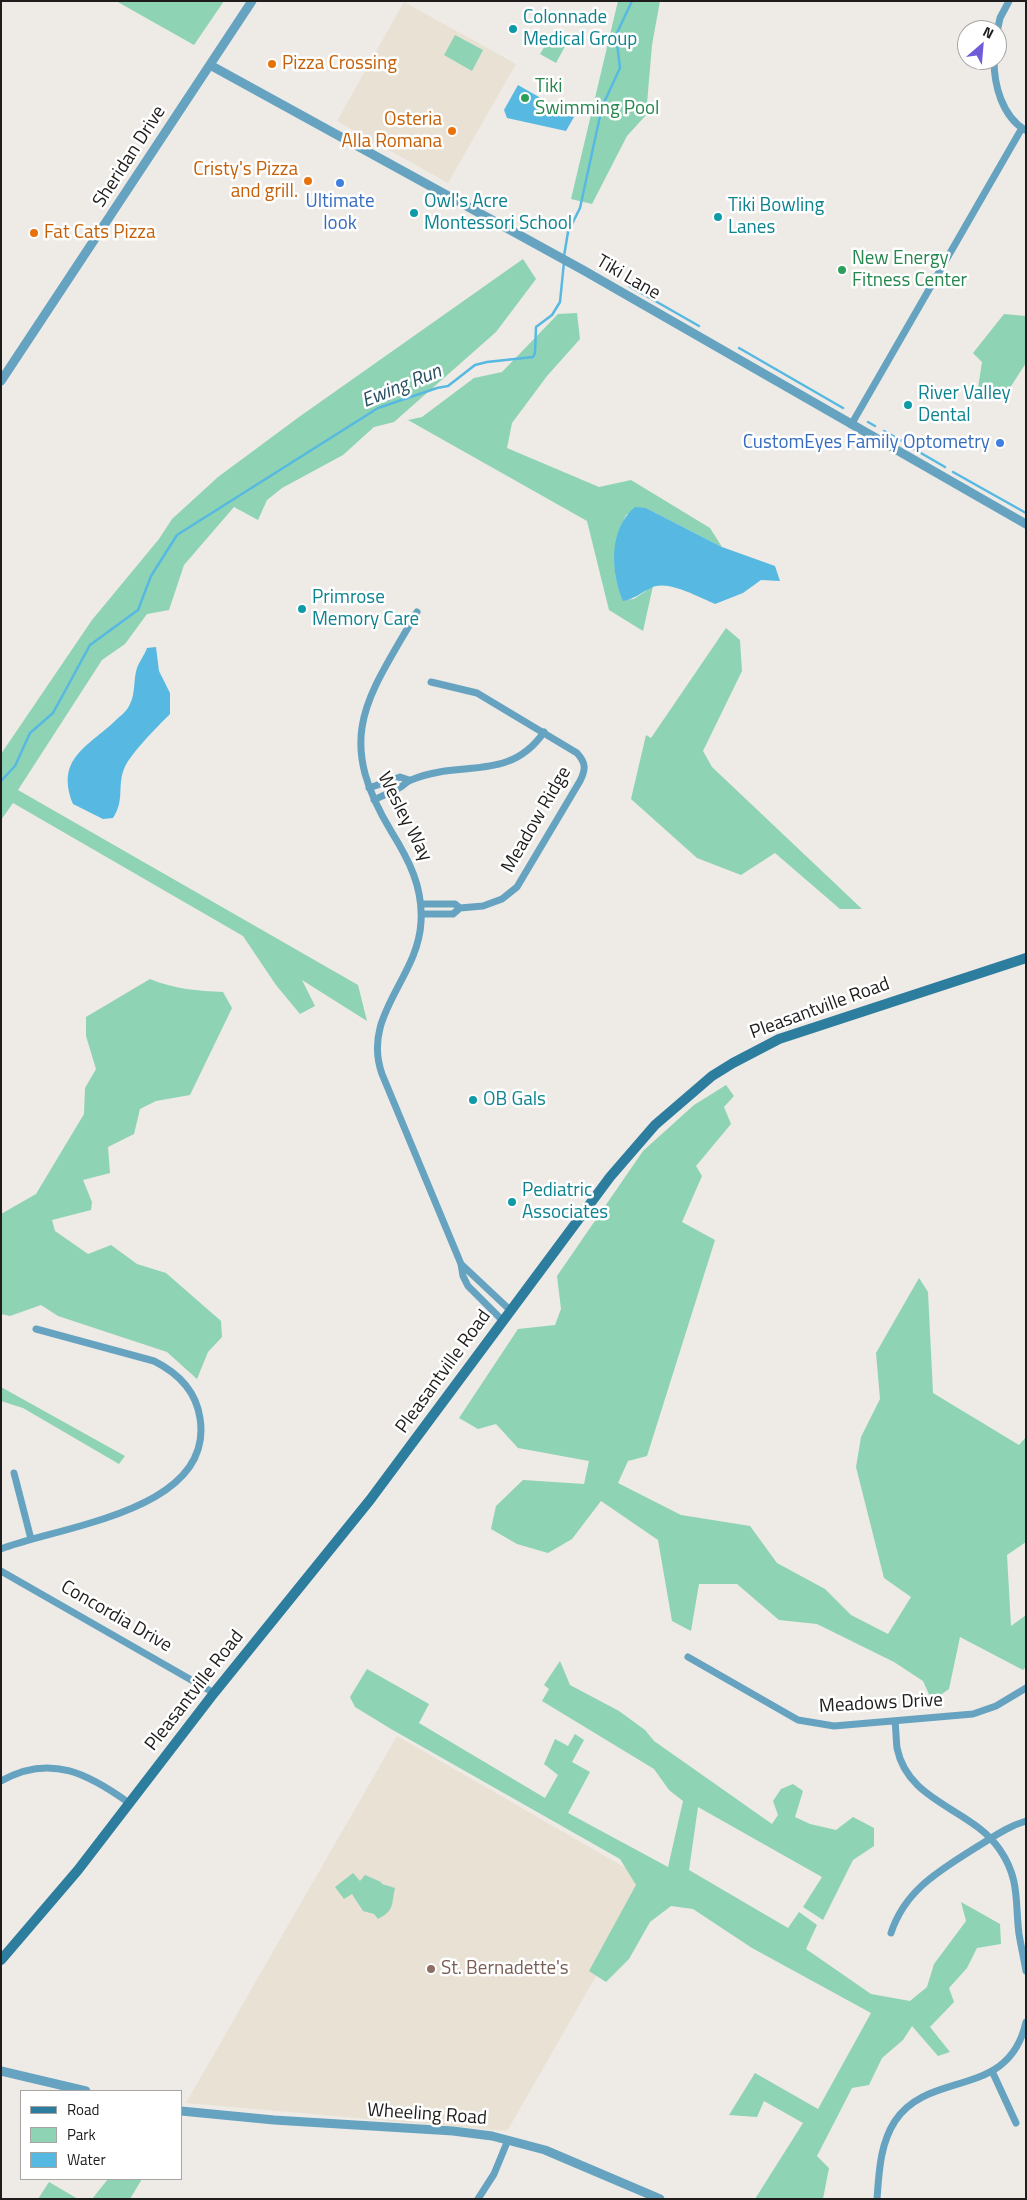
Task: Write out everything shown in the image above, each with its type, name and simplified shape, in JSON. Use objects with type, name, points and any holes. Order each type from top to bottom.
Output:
[{"type":"main road","name":"Pleasantville Road","points":[[1,1960],[22,1938],[78,1870],[214,1693],[370,1500],[510,1310],[635,1147],[671,1110],[712,1076],[756,1050],[779,1040],[1026,958]]},
{"type":"street","name":"Sheridan Drive","points":[[1,381],[252,1]]},
{"type":"street","points":[[1000,20],[1009,1]]},
{"type":"street","name":"Tiki Lane","points":[[210,65],[543,248],[1026,524]]},
{"type":"street","points":[[852,425],[1024,129],[1005,108],[997,89],[995,70]]},
{"type":"street","name":"Wesley Way","points":[[417,612],[380,676],[365,710],[360,743],[364,775],[374,800],[408,859],[417,883],[422,914],[416,953],[383,1015],[377,1038],[377,1057],[382,1074],[461,1264],[463,1276],[468,1286],[503,1321]]},
{"type":"street","name":"Meadow Ridge","points":[[422,914],[453,914],[460,908],[484,906],[502,899],[517,888],[584,772],[584,761],[577,753],[544,732],[477,693],[431,682]]},
{"type":"street","points":[[374,800],[402,786],[409,780],[512,761],[522,756],[535,745],[544,732]]},
{"type":"street","points":[[369,788],[400,777],[409,780]]},
{"type":"street","name":"Meadow Ridge","points":[[421,904],[454,904],[460,908]]},
{"type":"street","name":"Wesley Way","points":[[461,1264],[510,1310]]},
{"type":"street","points":[[1,1549],[31,1539],[82,1527],[121,1514],[146,1502],[168,1487],[188,1469],[198,1446],[201,1433],[199,1414],[193,1395],[178,1375],[166,1367],[36,1329]]},
{"type":"street","points":[[14,1473],[31,1539]]},
{"type":"street","name":"Concordia Drive","points":[[1,1571],[214,1693]]},
{"type":"street","name":"Meadows Drive","points":[[688,1657],[793,1717],[808,1723],[834,1726],[973,1714],[996,1706],[1026,1688]]},
{"type":"street","points":[[895,1721],[898,1748],[902,1761],[912,1779],[927,1794],[969,1819],[991,1838],[1004,1857],[1014,1879],[1018,1901],[1019,1934],[1026,1971]]},
{"type":"street","points":[[1,1781],[24,1771],[63,1769],[90,1778],[130,1803]]},
{"type":"street","points":[[891,1933],[900,1909],[916,1889],[946,1866],[1003,1830],[1026,1821]]},
{"type":"street","points":[[878,2199],[884,2145],[894,2122],[902,2112],[922,2096],[971,2082],[992,2071],[1013,2052],[1019,2042],[1026,2022]]},
{"type":"street","points":[[1,2070],[82,2090]]},
{"type":"street","points":[[992,2071],[1016,2123]]},
{"type":"street","name":"Wheeling Road","points":[[182,2111],[274,2120],[468,2132],[545,2150],[660,2199]]},
{"type":"street","points":[[478,2199],[494,2174],[508,2140]]},
{"type":"shaded area","points":[[404,2],[516,64],[448,183],[337,121]]},
{"type":"shaded area","name":"St. Bernadette's","points":[[397,1736],[650,1882],[507,2131],[186,2103]]},
{"type":"green space","points":[[116,1],[224,1],[194,45]]},
{"type":"green space","points":[[618,1],[660,1],[652,45],[646,115],[627,136],[592,204],[571,199]]},
{"type":"green space","points":[[555,29],[570,37],[556,63],[540,54]]},
{"type":"green space","points":[[455,35],[483,50],[472,71],[444,55]]},
{"type":"green space","points":[[523,259],[536,279],[496,332],[394,422],[374,427],[343,455],[282,488],[267,500],[258,520],[234,507],[184,565],[169,610],[147,614],[125,644],[102,660],[18,790],[358,985],[367,1021],[302,980],[315,1006],[300,1014],[276,985],[243,936],[13,803],[1,820],[1,754],[92,620],[159,539],[172,519],[218,477],[299,417]]},
{"type":"green space","points":[[577,313],[580,339],[547,376],[512,423],[507,448],[599,487],[631,480],[710,528],[722,547],[646,508],[626,515],[616,547],[616,578],[623,600],[634,599],[653,586],[643,631],[609,610],[587,521],[408,420],[422,417],[474,378],[502,372],[558,314]]},
{"type":"green space","points":[[1004,314],[1026,316],[1026,363],[1002,400],[978,388],[982,362],[973,353]]},
{"type":"green space","points":[[726,628],[740,640],[742,671],[703,751],[712,767],[862,909],[840,909],[775,853],[741,875],[697,858],[631,799],[646,735],[651,738]]},
{"type":"green space","points":[[150,979],[186,989],[223,992],[232,1008],[190,1095],[156,1101],[140,1109],[134,1134],[108,1147],[110,1173],[83,1180],[92,1202],[91,1210],[52,1220],[55,1231],[88,1254],[111,1245],[137,1264],[166,1273],[221,1321],[222,1337],[208,1352],[197,1379],[167,1352],[58,1316],[41,1305],[10,1316],[1,1314],[1,1214],[36,1194],[84,1114],[85,1088],[96,1069],[86,1036],[86,1017]]},
{"type":"green space","points":[[726,1085],[734,1096],[724,1107],[731,1124],[696,1166],[702,1176],[682,1222],[715,1240],[647,1456],[628,1461],[618,1483],[681,1515],[750,1526],[777,1563],[825,1589],[851,1615],[888,1634],[911,1597],[884,1578],[856,1467],[861,1437],[880,1399],[876,1353],[919,1278],[928,1292],[933,1393],[1019,1445],[1026,1437],[1026,1542],[1007,1555],[1011,1626],[1026,1615],[1026,1667],[1023,1670],[960,1637],[949,1689],[932,1701],[923,1681],[894,1662],[817,1624],[779,1620],[737,1584],[699,1584],[691,1631],[672,1621],[658,1540],[601,1501],[572,1539],[548,1553],[517,1544],[491,1529],[496,1506],[523,1480],[584,1484],[589,1461],[518,1448],[496,1424],[478,1429],[459,1418],[518,1329],[555,1325],[561,1309],[557,1276],[643,1151],[694,1105]]},
{"type":"green space","points":[[1,1387],[125,1456],[119,1464],[23,1408],[1,1401]]},
{"type":"green space","points":[[560,1661],[570,1685],[619,1711],[645,1730],[654,1741],[772,1824],[778,1815],[773,1801],[781,1789],[793,1784],[803,1791],[795,1817],[810,1824],[836,1830],[853,1817],[874,1828],[874,1846],[853,1860],[823,1920],[803,1907],[822,1877],[698,1807],[689,1870],[788,1928],[799,1912],[817,1925],[806,1949],[871,1994],[910,2001],[927,1987],[934,1964],[966,1921],[961,1902],[1000,1924],[1001,1944],[977,1948],[967,1968],[949,1988],[954,2002],[930,2027],[950,2052],[938,2056],[912,2026],[903,2040],[882,2058],[869,2085],[852,2088],[817,2156],[829,2168],[823,2199],[755,2199],[803,2123],[764,2101],[757,2117],[729,2115],[755,2073],[818,2109],[871,2013],[752,1948],[693,1909],[671,1906],[650,1922],[629,1959],[606,1982],[589,1971],[636,1885],[620,1859],[391,1729],[355,1707],[350,1697],[367,1669],[429,1704],[419,1723],[545,1798],[558,1775],[544,1764],[555,1739],[568,1746],[575,1734],[584,1740],[572,1762],[590,1772],[568,1813],[668,1867],[683,1801],[669,1790],[654,1769],[542,1701],[549,1689],[544,1685]]},
{"type":"green space","points":[[353,1873],[360,1881],[365,1875],[395,1888],[390,1910],[387,1913],[378,1919],[374,1914],[363,1911],[352,1894],[344,1899],[335,1887]]},
{"type":"green space","points":[[107,2180],[141,2180],[130,2199],[92,2199]]},
{"type":"green space","points":[[49,2182],[78,2199],[38,2199]]},
{"type":"water","name":"Tiki Swimming Pool","points":[[518,85],[574,117],[566,131],[507,118],[504,110]]},
{"type":"water","points":[[635,507],[646,508],[722,547],[775,566],[780,581],[761,580],[743,593],[715,604],[683,590],[666,586],[651,588],[623,601],[616,577],[614,551],[620,526]]},
{"type":"water","points":[[156,647],[159,671],[170,693],[170,714],[144,741],[127,763],[122,776],[117,811],[113,818],[103,819],[73,804],[68,775],[71,764],[85,746],[128,708],[133,697],[138,666],[147,648]]},
{"type":"waterway","name":"Ewing Run","points":[[564,256],[568,232],[580,208],[602,107],[620,68],[616,35],[632,1]]},
{"type":"waterway","name":"Ewing Run","points":[[1,781],[15,766],[30,733],[53,713],[90,645],[138,610],[151,576],[177,535],[378,408],[448,386],[475,365],[533,357],[535,353],[536,327],[552,315],[560,302],[564,262]]},
{"type":"waterway","points":[[629,286],[699,326]]},
{"type":"waterway","points":[[739,348],[843,408]]},
{"type":"waterway","points":[[868,422],[875,426]]},
{"type":"waterway","points":[[884,431],[906,443]]},
{"type":"waterway","points":[[914,449],[945,467]]},
{"type":"waterway","points":[[953,472],[1026,513]]},
{"type":"place","name":"Colonnade Medical Group","points":[[513,29]]},
{"type":"place","name":"Pizza Crossing","points":[[272,64]]},
{"type":"place","name":"Tiki Swimming Pool","points":[[525,98]]},
{"type":"place","name":"Osteria Alla Romana","points":[[452,131]]},
{"type":"place","name":"Cristy's Pizza and grill.","points":[[308,181]]},
{"type":"place","name":"Ultimate look","points":[[340,183]]},
{"type":"place","name":"Owl's Acre Montessori School","points":[[414,213]]},
{"type":"place","name":"Tiki Bowling Lanes","points":[[718,217]]},
{"type":"place","name":"Fat Cats Pizza","points":[[34,233]]},
{"type":"place","name":"New Energy Fitness Center","points":[[842,270]]},
{"type":"place","name":"River Valley Dental","points":[[908,405]]},
{"type":"place","name":"CustomEyes Family Optometry","points":[[1000,443]]},
{"type":"place","name":"Primrose Memory Care","points":[[302,609]]},
{"type":"place","name":"OB Gals","points":[[473,1100]]},
{"type":"place","name":"Pediatric Associates","points":[[512,1202]]},
{"type":"place","name":"St. Bernadette's","points":[[431,1969]]}]
